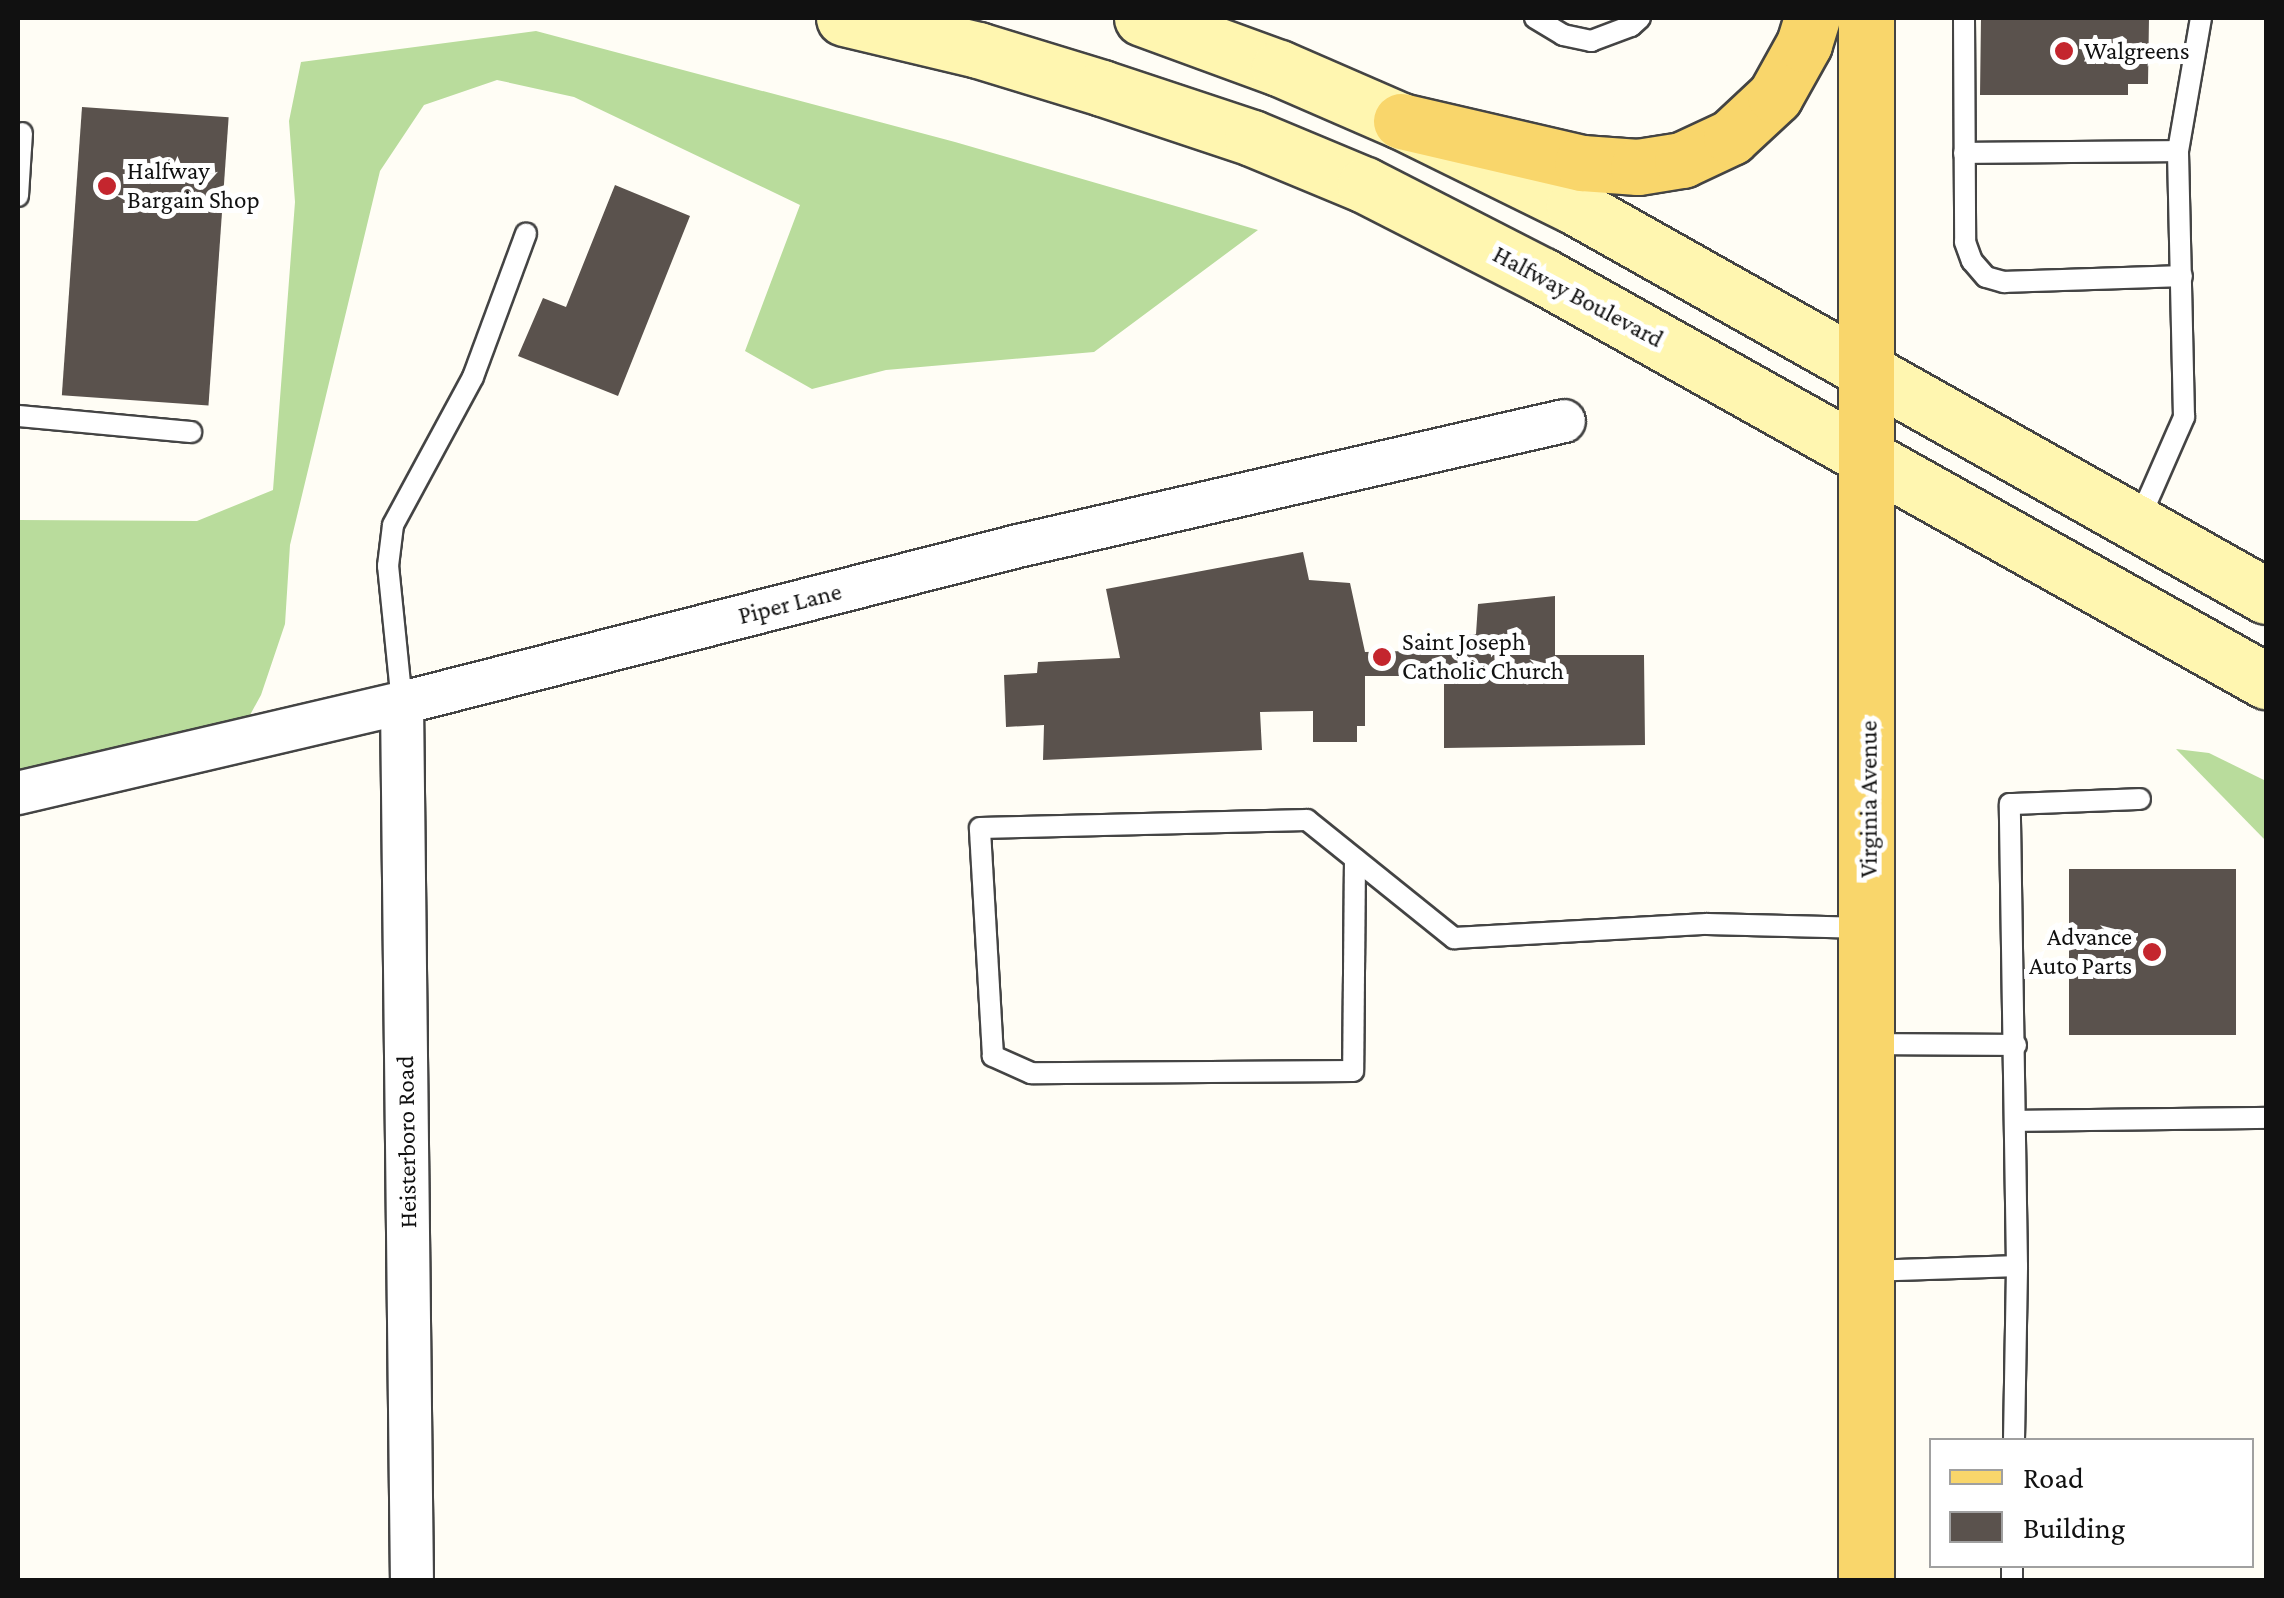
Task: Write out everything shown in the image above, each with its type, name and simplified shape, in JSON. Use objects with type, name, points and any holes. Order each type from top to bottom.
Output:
[{"type":"main road","name":"Halfway Boulevard","points":[[844,18],[978,50],[1102,88],[1252,138],[1365,185],[1543,276],[2266,681]]},
{"type":"main road","points":[[1142,18],[1280,68],[1401,121],[1574,206],[1868,368],[2266,596]]},
{"type":"main road","points":[[1401,121],[1582,163],[1638,167],[1682,160],[1731,138],[1775,96],[1804,44],[1812,18]]},
{"type":"main road","name":"Virginia Avenue","points":[[1866,18],[1866,1580]]},
{"type":"street","name":"Piper Lane","points":[[18,793],[402,703],[1018,546],[1564,421]]},
{"type":"street","name":"Heisterboro Road","points":[[402,703],[412,1580]]},
{"type":"lane","points":[[1535,18],[1563,34],[1591,41],[1631,26],[1640,18]]},
{"type":"lane","points":[[1964,18],[1964,242],[1972,262],[1986,277],[2004,282],[2182,276]]},
{"type":"lane","points":[[2137,523],[2184,417],[2178,152],[2201,18]]},
{"type":"lane","points":[[18,196],[22,133]]},
{"type":"lane","points":[[1964,153],[2178,152]]},
{"type":"lane","points":[[402,703],[388,566],[392,525],[474,377],[526,234]]},
{"type":"lane","points":[[18,416],[191,432]]},
{"type":"lane","points":[[2014,1438],[2017,1120],[2010,804],[2140,799]]},
{"type":"lane","points":[[1354,859],[1353,1070],[1031,1073],[993,1056],[980,828],[1307,820],[1454,938],[1707,924],[1868,928]]},
{"type":"lane","points":[[1868,1044],[2016,1046]]},
{"type":"lane","points":[[2017,1120],[2266,1118]]},
{"type":"lane","points":[[1867,1271],[2017,1266]]},
{"type":"green space","points":[[536,31],[955,142],[1258,230],[1094,352],[886,370],[812,389],[745,351],[800,205],[574,97],[497,80],[424,105],[380,171],[290,545],[285,624],[261,695],[244,726],[18,789],[18,520],[197,521],[273,490],[295,202],[289,121],[301,62]]},
{"type":"green space","points":[[2176,749],[2209,753],[2266,781],[2266,841]]},
{"type":"building","name":"Walgreens","points":[[1981,18],[2149,18],[2148,84],[2128,84],[2128,95],[1980,95]]},
{"type":"building","points":[[82,107],[229,117],[208,406],[62,395]]},
{"type":"building","points":[[615,185],[690,216],[618,396],[518,356],[543,298],[566,307]]},
{"type":"building","name":"Saint Joseph Catholic Church","points":[[1303,552],[1309,580],[1350,583],[1365,652],[1448,650],[1450,635],[1476,634],[1478,604],[1555,596],[1555,655],[1644,655],[1645,745],[1444,748],[1444,676],[1365,676],[1365,726],[1357,726],[1357,742],[1313,742],[1313,711],[1260,712],[1262,750],[1043,760],[1044,725],[1006,727],[1004,675],[1037,673],[1038,662],[1120,658],[1106,589]]},
{"type":"building","name":"Advance Auto Parts","points":[[2069,869],[2236,869],[2236,1035],[2069,1035]]},
{"type":"place","name":"Walgreens","points":[[2064,51]]},
{"type":"place","name":"Halfway Bargain Shop","points":[[107,186]]},
{"type":"place","name":"Saint Joseph Catholic Church","points":[[1382,657]]},
{"type":"place","name":"Advance Auto Parts","points":[[2152,952]]}]
